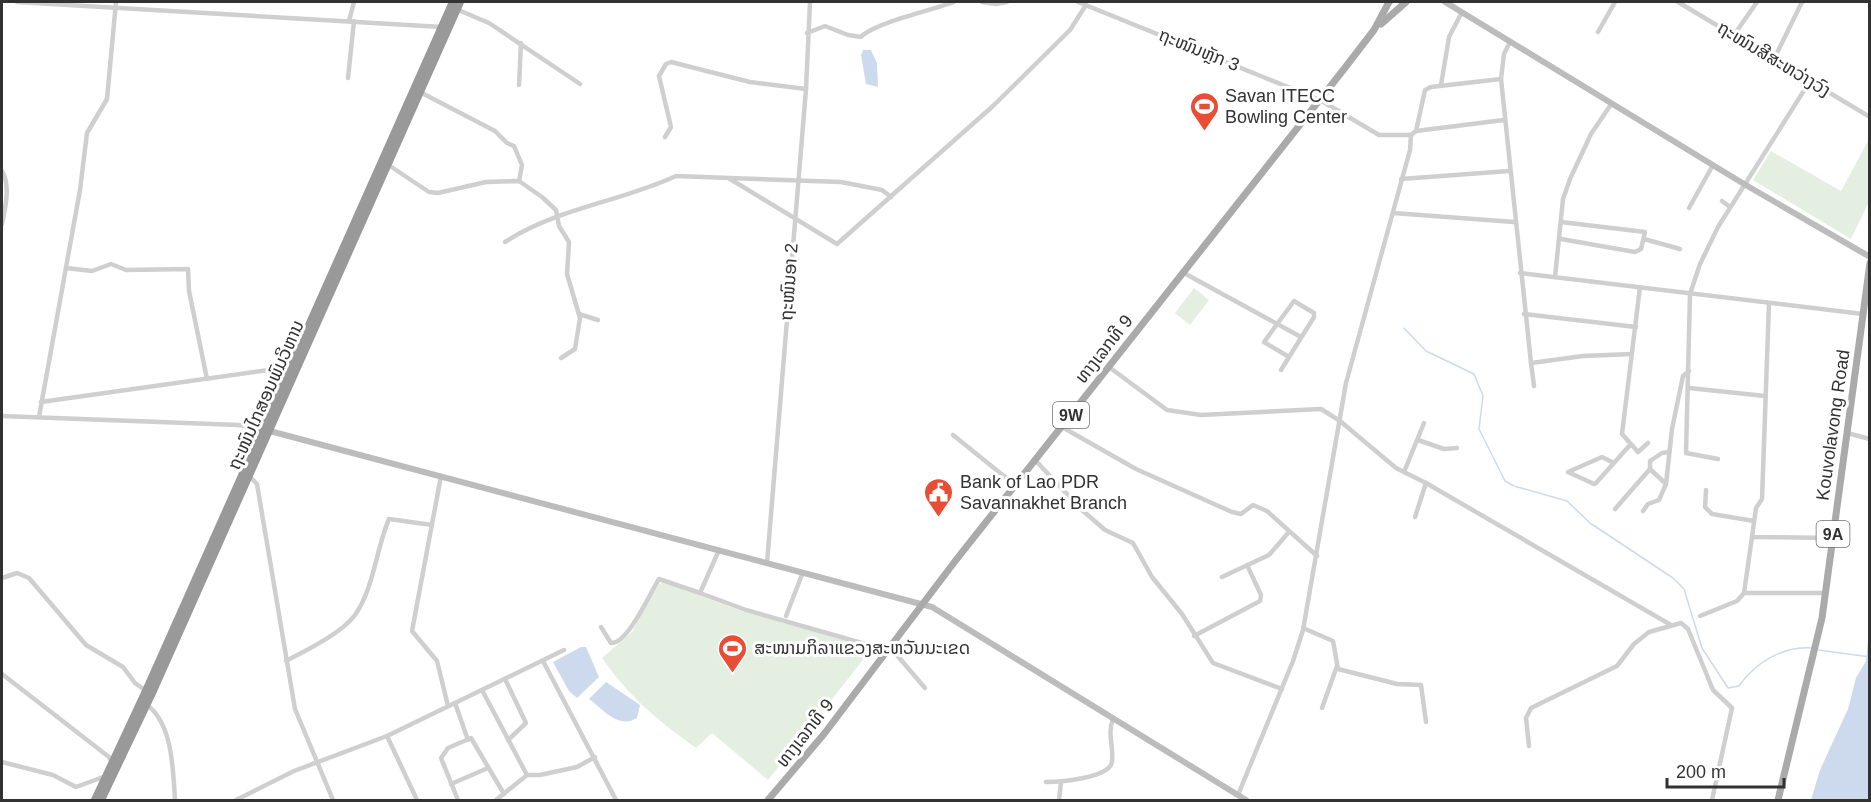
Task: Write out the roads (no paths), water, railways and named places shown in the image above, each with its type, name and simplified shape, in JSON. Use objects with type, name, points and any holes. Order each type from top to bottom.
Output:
[{"type":"highway","name":"ຖະໜົນໄກສອນພົມວິຫານ","points":[[101,801],[248,475],[290,367],[456,4]]},
{"type":"highway","name":"ຖະໜົນໄກສອນພົມວິຫານ","points":[[95,801],[144,703],[146,691],[420,92],[444,28]]},
{"type":"main road","name":"ທາງເລກທີ 9","points":[[768,801],[818,741],[1035,460],[1320,100],[1374,30],[1389,2]]},
{"type":"main road","name":"ທາງເລກທີ 9","points":[[1399,2],[1405,2]]},
{"type":"main road","name":"ທາງເລກທີ 9","points":[[1374,30],[1405,2]]},
{"type":"main road","name":"Kouvolavong Road","points":[[1778,801],[1814,660],[1826,593],[1869,263]]},
{"type":"street","points":[[17,2],[116,4],[444,28]]},
{"type":"street","points":[[348,78],[354,2]]},
{"type":"street","name":"ຖະໜົນອາ 2","points":[[767,562],[796,181],[806,89],[810,2]]},
{"type":"street","points":[[807,33],[825,26],[848,35],[861,37],[866,32],[880,26],[954,2]]},
{"type":"street","points":[[982,2],[996,4],[1007,2]]},
{"type":"street","name":"ຖະໜົນຫຼັກ 3","points":[[1078,2],[1320,100],[1379,135],[1411,135]]},
{"type":"street","points":[[1444,2],[1869,257]]},
{"type":"street","points":[[1598,32],[1616,2]]},
{"type":"street","name":"ຖະໜົນສີສະຫວ່າງວົງ","points":[[1678,2],[1869,117]]},
{"type":"street","points":[[1734,35],[1757,2]]},
{"type":"street","points":[[1773,60],[1802,2]]},
{"type":"street","points":[[39,417],[87,133],[106,99],[116,4]]},
{"type":"street","points":[[456,4],[521,43],[580,84]]},
{"type":"street","points":[[730,179],[794,220],[837,244],[993,106],[1070,30],[1086,4]]},
{"type":"street","points":[[1441,86],[1449,37],[1462,12]]},
{"type":"street","points":[[1510,42],[1504,54],[1501,79],[1514,222],[1534,387]]},
{"type":"street","points":[[519,85],[521,43]]},
{"type":"street","points":[[665,137],[671,127],[659,76],[666,64],[671,62],[750,82],[806,89]]},
{"type":"street","points":[[1416,131],[1427,87],[1501,79]]},
{"type":"street","points":[[1718,459],[1686,453],[1690,294],[1700,264],[1731,207],[1810,81]]},
{"type":"street","points":[[420,92],[495,131],[507,143],[514,146],[522,165],[519,181]]},
{"type":"street","points":[[1555,277],[1561,239],[1563,199],[1591,134],[1612,103]]},
{"type":"street","points":[[1238,795],[1282,689],[1303,628],[1346,383],[1393,213],[1411,135],[1416,131],[1504,120]]},
{"type":"street","points":[[387,164],[429,192],[438,193],[486,182],[519,181],[556,210],[559,226],[569,242],[567,274],[579,314],[575,349],[561,358]]},
{"type":"street","points":[[1689,208],[1713,165]]},
{"type":"street","points":[[2,171],[6,185],[6,207],[2,224]]},
{"type":"street","points":[[1401,180],[1509,171]]},
{"type":"street","points":[[505,242],[525,229],[557,216],[655,186],[676,176],[841,182],[882,190],[891,197]]},
{"type":"street","points":[[1722,201],[1731,207]]},
{"type":"street","points":[[1393,213],[1514,222]]},
{"type":"street","points":[[1561,222],[1644,230],[1641,249],[1635,252],[1561,239]]},
{"type":"street","points":[[1644,239],[1680,249]]},
{"type":"street","points":[[66,268],[92,271],[111,264],[126,270],[188,269],[189,291],[207,379]]},
{"type":"street","points":[[1184,273],[1301,337]]},
{"type":"street","points":[[1520,273],[1863,314]]},
{"type":"street","points":[[1640,287],[1622,434],[1638,452],[1648,443]]},
{"type":"street","points":[[1281,370],[1314,317],[1314,313],[1294,301],[1264,342],[1289,357]]},
{"type":"street","points":[[1700,616],[1737,601],[1744,593],[1756,508],[1762,499],[1769,303]]},
{"type":"street","points":[[579,314],[598,320]]},
{"type":"street","points":[[1524,314],[1636,327]]},
{"type":"street","points":[[1531,363],[1583,356],[1632,354]]},
{"type":"street","points":[[41,402],[290,367]]},
{"type":"street","points":[[1109,367],[1167,410],[1176,413],[1201,415],[1321,409],[1340,421],[1379,456],[1404,472],[1671,625]]},
{"type":"street","points":[[1643,511],[1648,504],[1659,500],[1666,484],[1669,452],[1683,375],[1689,371]]},
{"type":"street","points":[[1689,388],[1765,396]]},
{"type":"street","points":[[2,416],[238,424],[265,429],[923,604],[932,607],[1246,801]]},
{"type":"street","points":[[1404,472],[1424,423]]},
{"type":"street","points":[[1062,427],[1136,469],[1232,512],[1241,514],[1252,505],[1261,508],[1317,556]]},
{"type":"street","points":[[1847,432],[1869,440]]},
{"type":"street","points":[[953,435],[1016,485]]},
{"type":"street","points":[[1418,440],[1444,449],[1457,448]]},
{"type":"street","points":[[1614,463],[1602,457],[1568,472],[1594,484],[1614,463],[1630,445]]},
{"type":"street","points":[[1615,509],[1650,469],[1650,461],[1662,453],[1669,452]]},
{"type":"street","points":[[1035,460],[1082,510],[1105,530],[1133,543],[1152,576],[1182,614],[1194,636],[1217,666],[1282,689]]},
{"type":"street","points":[[1650,469],[1666,484]]},
{"type":"street","points":[[248,475],[257,484],[295,709],[333,801]]},
{"type":"street","points":[[441,476],[412,631],[437,661],[448,706]]},
{"type":"street","points":[[1415,517],[1426,483]]},
{"type":"street","points":[[1706,490],[1705,507],[1712,514],[1754,521]]},
{"type":"street","points":[[286,661],[332,633],[354,615],[364,596],[389,519],[432,525]]},
{"type":"street","points":[[1222,577],[1269,555],[1288,532]]},
{"type":"street","points":[[1752,537],[1832,538]]},
{"type":"street","points":[[700,593],[719,550]]},
{"type":"street","points":[[1194,636],[1260,601],[1262,595],[1247,564]]},
{"type":"street","points":[[786,616],[803,572]]},
{"type":"street","points":[[2,578],[17,573],[30,578],[86,645],[123,667],[146,691]]},
{"type":"street","points":[[601,627],[611,643],[618,642],[630,630],[658,579],[746,610],[876,647],[884,654]]},
{"type":"street","points":[[1744,593],[1826,593]]},
{"type":"street","points":[[1529,746],[1526,718],[1531,708],[1580,682],[1617,666],[1649,632],[1671,625],[1685,624],[1713,690],[1732,708],[1712,801]]},
{"type":"street","points":[[1303,628],[1333,642],[1337,666],[1322,708]]},
{"type":"street","points":[[890,647],[925,688]]},
{"type":"street","points":[[236,801],[316,763],[387,736],[564,650]]},
{"type":"street","points":[[543,661],[616,801]]},
{"type":"street","points":[[1337,666],[1397,684],[1421,685],[1426,722]]},
{"type":"street","points":[[2,674],[109,757],[112,764]]},
{"type":"street","points":[[505,679],[526,723],[508,740]]},
{"type":"street","points":[[482,690],[527,775]]},
{"type":"street","points":[[144,703],[153,710],[164,729],[175,801]]},
{"type":"street","points":[[455,703],[468,740]]},
{"type":"street","points":[[1046,782],[1061,782],[1102,773],[1112,765],[1109,737],[1113,719]]},
{"type":"street","points":[[387,736],[417,801]]},
{"type":"street","points":[[458,801],[441,758],[443,751],[471,738],[504,794]]},
{"type":"street","points":[[496,801],[527,775],[540,775],[577,767],[595,757]]},
{"type":"street","points":[[2,762],[53,775],[76,788],[106,776]]},
{"type":"street","points":[[451,784],[488,768]]},
{"type":"street","points":[[1059,801],[1061,782]]},
{"type":"water","points":[[863,50],[871,50],[877,63],[878,87],[866,84],[861,55]]},
{"type":"water","points":[[1869,630],[1869,800],[1811,800],[1820,770],[1848,709],[1856,678],[1866,661]]},
{"type":"water","points":[[581,647],[586,647],[599,677],[577,698],[569,691],[553,662]]},
{"type":"water","points":[[606,682],[640,705],[637,718],[630,721],[617,720],[589,699]]},
{"type":"waterway","points":[[1404,328],[1426,351],[1474,374],[1483,396],[1479,429],[1505,481],[1514,486],[1567,501],[1590,523],[1673,578],[1684,589],[1702,648],[1728,688],[1739,686],[1761,663],[1780,653],[1812,648]]},
{"type":"waterway","points":[[1819,650],[1870,657]]},
{"type":"place","name":"Savan ITECC Bowling Center","points":[[1204,132]]},
{"type":"place","name":"Bank of Lao PDR Savannakhet Branch","points":[[939,518]]},
{"type":"place","name":"ສະໜາມກິລາແຂວງສະຫວັນນະເຂດ","points":[[733,674]]}]
